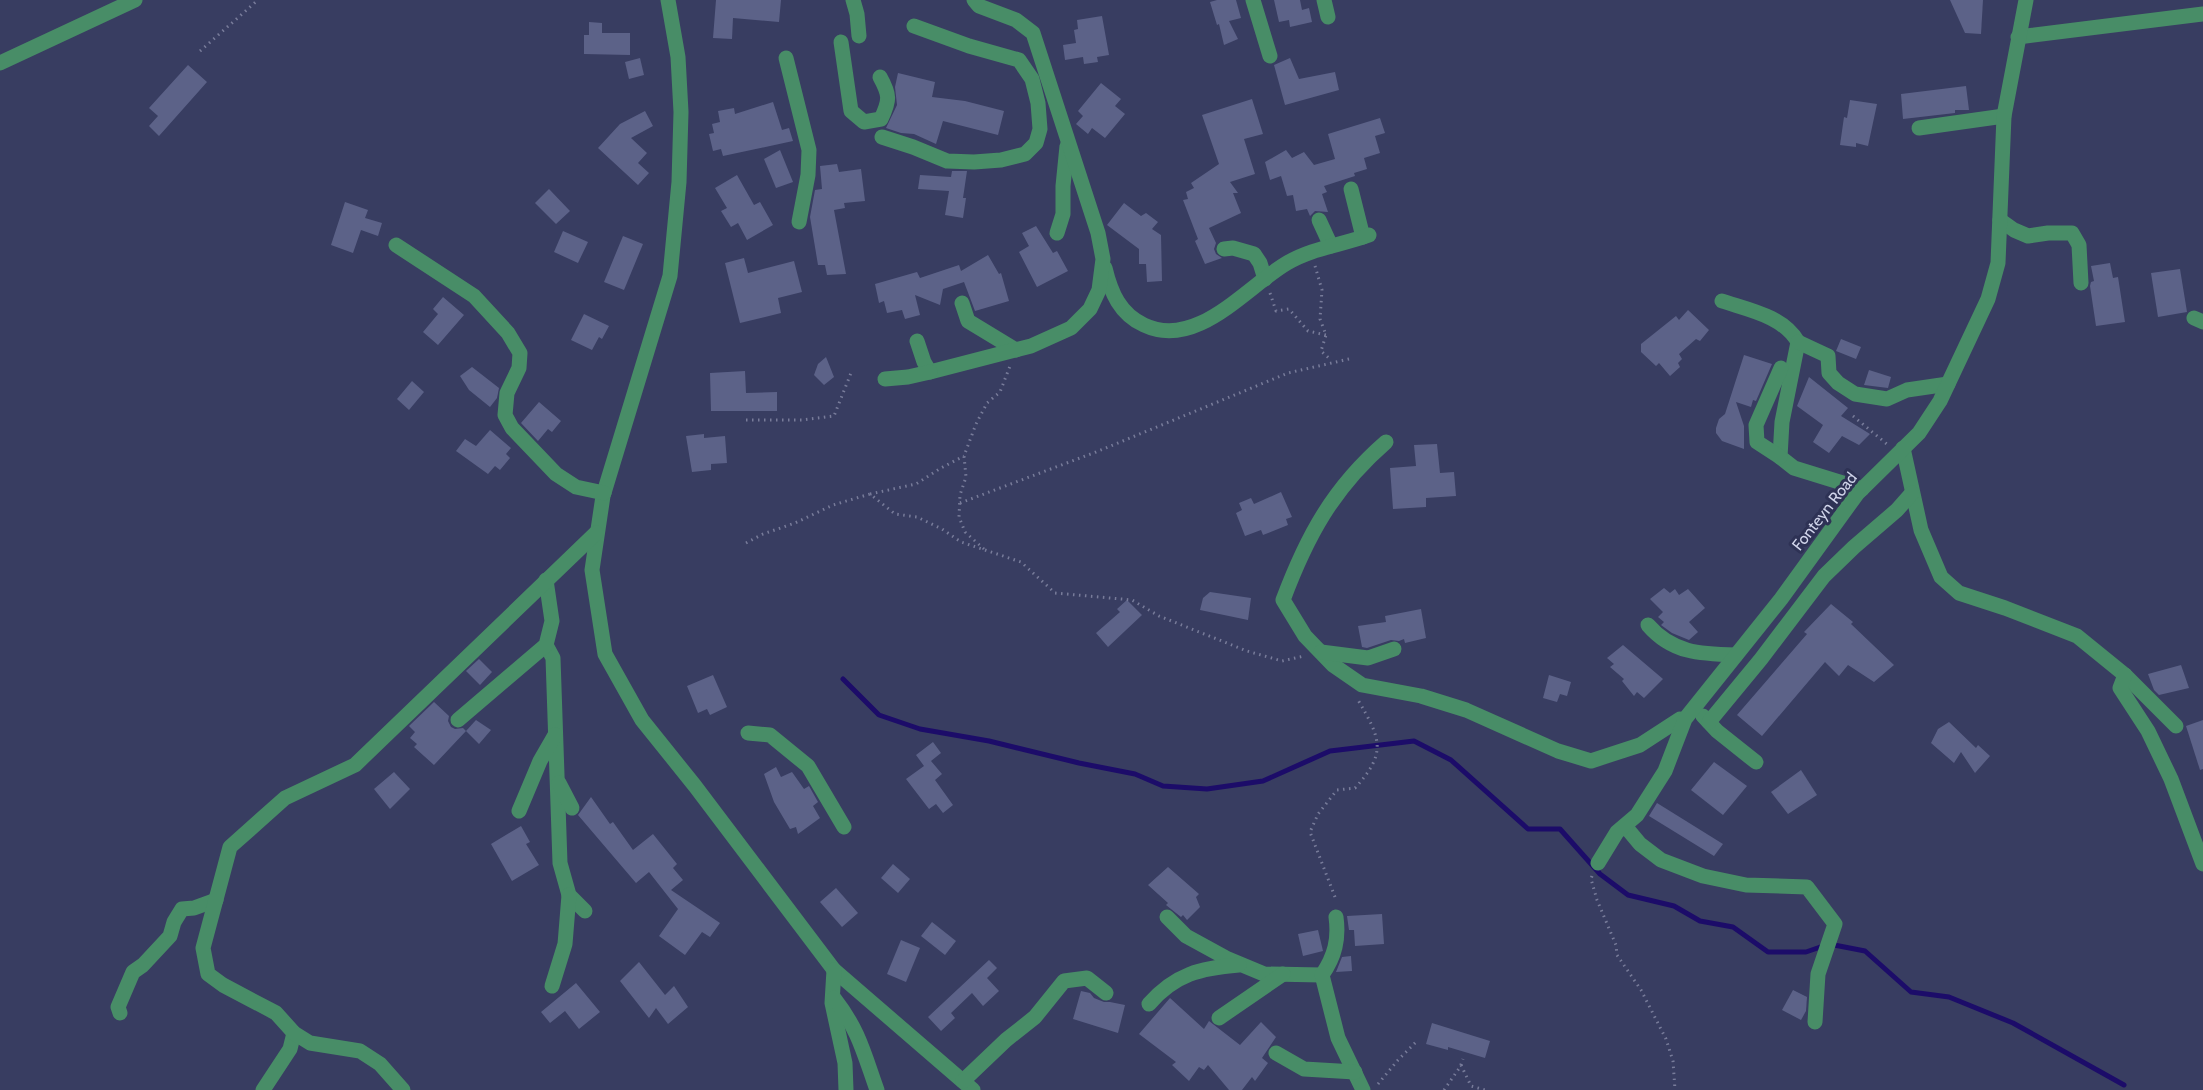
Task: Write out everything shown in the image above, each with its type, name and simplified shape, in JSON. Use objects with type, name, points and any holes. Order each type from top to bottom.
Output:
[{"type":"street","points":[[0,63],[135,0]]},
{"type":"street","points":[[668,0],[678,57],[681,112],[679,183],[670,276],[604,493],[596,533],[592,570],[605,654],[642,720],[695,786],[834,970],[968,1086],[1006,1040],[1035,1017],[1064,981],[1086,978],[1106,993]]},
{"type":"street","points":[[853,0],[859,36]]},
{"type":"street","points":[[974,0],[979,6],[1016,20],[1033,33],[1098,233],[1108,282],[1118,303],[1130,319],[1150,328],[1177,331],[1199,325],[1287,262],[1311,252],[1366,236],[1351,189]]},
{"type":"street","points":[[1253,0],[1270,56]]},
{"type":"street","points":[[1324,0],[1328,17]]},
{"type":"street","points":[[2026,0],[2018,37],[2203,14]]},
{"type":"street","points":[[882,137],[947,161],[1001,160],[1025,154],[1036,143],[1040,129],[1038,103],[1032,79],[1019,60],[969,46],[914,26]]},
{"type":"street","name":"Fonteyn Road","points":[[1598,863],[1617,832],[1637,815],[1665,771],[1685,719],[1781,599],[1862,489],[1919,433],[1940,401],[1988,299],[1998,263],[2004,116],[2018,37]]},
{"type":"street","points":[[841,42],[851,111],[864,122],[881,119],[888,105],[888,91],[880,76]]},
{"type":"street","points":[[786,58],[809,150],[808,175],[799,222]]},
{"type":"street","points":[[1919,128],[2004,116]]},
{"type":"street","points":[[1057,233],[1063,214],[1062,186],[1068,137]]},
{"type":"street","points":[[1319,220],[1331,246]]},
{"type":"street","points":[[2000,220],[2028,236],[2072,233],[2079,244],[2081,283]]},
{"type":"street","points":[[396,245],[474,296],[508,333],[520,353],[519,368],[507,393],[505,415],[512,428],[556,474],[576,487],[604,493]]},
{"type":"street","points":[[1224,249],[1233,248],[1254,254],[1260,263],[1265,279]]},
{"type":"street","points":[[885,379],[908,377],[1014,355],[1071,328],[1090,309],[1099,290],[1103,259]]},
{"type":"street","points":[[1722,301],[1769,317],[1792,331],[1798,342],[1828,356],[1829,374],[1855,394],[1887,399],[1907,390],[1948,384]]},
{"type":"street","points":[[962,303],[968,321],[1014,355]]},
{"type":"street","points":[[917,341],[930,372]]},
{"type":"street","points":[[1780,457],[1782,422],[1798,342]]},
{"type":"street","points":[[1781,368],[1756,425],[1757,442],[1794,468],[1862,489]]},
{"type":"street","points":[[1386,442],[1362,464],[1336,494],[1298,560],[1283,600],[1317,653],[1362,685],[1421,696],[1467,710],[1558,751],[1591,761],[1640,745],[1680,719]]},
{"type":"street","points":[[1901,451],[1921,530],[1941,577],[1959,593],[2077,636],[2125,675],[2176,726]]},
{"type":"street","points":[[1708,722],[1824,576],[1897,510],[1912,493]]},
{"type":"street","points":[[403,1090],[380,1064],[360,1051],[310,1043],[294,1033],[276,1013],[223,986],[208,974],[203,948],[230,847],[285,798],[356,765],[596,533]]},
{"type":"street","points":[[458,720],[546,645],[552,621],[546,580]]},
{"type":"street","points":[[1648,624],[1659,638],[1681,649],[1712,655],[1736,655]]},
{"type":"street","points":[[546,645],[553,658],[559,853],[569,895],[565,944],[552,986]]},
{"type":"street","points":[[1317,653],[1368,658],[1394,650]]},
{"type":"street","points":[[2125,675],[2120,688],[2148,731],[2170,779],[2203,864]]},
{"type":"street","points":[[1695,707],[1708,722],[1756,762]]},
{"type":"street","points":[[748,733],[770,735],[808,766],[844,827]]},
{"type":"street","points":[[519,811],[540,760],[555,735]]},
{"type":"street","points":[[557,780],[572,808]]},
{"type":"street","points":[[1624,826],[1640,844],[1661,860],[1703,876],[1746,885],[1807,887],[1835,924],[1818,974],[1815,1022]]},
{"type":"street","points":[[569,895],[585,911]]},
{"type":"street","points":[[120,1013],[118,1007],[133,972],[143,965],[170,936],[174,922],[182,909],[194,908],[216,900]]},
{"type":"street","points":[[1167,917],[1186,936],[1264,974],[1322,975]]},
{"type":"street","points":[[1336,917],[1339,934],[1329,964],[1322,975],[1338,1038],[1355,1072],[1367,1087]]},
{"type":"street","points":[[1149,1004],[1162,989],[1189,973],[1219,966],[1242,964]]},
{"type":"street","points":[[834,970],[832,1003],[845,1063],[846,1090]]},
{"type":"street","points":[[1219,1018],[1283,974]]},
{"type":"street","points":[[832,996],[849,1018],[864,1050],[877,1090]]},
{"type":"street","points":[[263,1090],[290,1049],[294,1033]]},
{"type":"street","points":[[1276,1053],[1304,1069],[1355,1072]]},
{"type":"path","points":[[200,51],[258,0]]},
{"type":"path","points":[[1311,252],[1322,290],[1320,319],[1326,336],[1321,351],[1331,360]]},
{"type":"path","points":[[1265,279],[1276,310],[1288,309],[1308,331],[1326,336]]},
{"type":"path","points":[[986,551],[965,532],[959,517],[960,495],[966,477],[964,456],[987,403],[1000,392],[1014,355]]},
{"type":"path","points":[[960,503],[1288,373],[1349,359]]},
{"type":"path","points":[[746,420],[802,420],[834,416],[851,373]]},
{"type":"path","points":[[1853,416],[1901,451]]},
{"type":"path","points":[[746,543],[833,505],[916,484],[964,456]]},
{"type":"path","points":[[870,494],[895,514],[917,517],[942,529],[961,542],[1021,562],[1055,593],[1132,600],[1159,616],[1207,636],[1282,661],[1317,653]]},
{"type":"path","points":[[1335,897],[1310,832],[1318,814],[1337,790],[1355,788],[1362,780],[1377,760],[1378,750],[1375,733],[1343,672]]},
{"type":"path","points":[[1598,863],[1591,879],[1597,900],[1616,945],[1617,955],[1641,990],[1666,1039],[1672,1061],[1675,1090]]},
{"type":"path","points":[[1367,1087],[1376,1086],[1417,1041]]},
{"type":"path","points":[[1444,1090],[1463,1059]]},
{"type":"path","points":[[1461,1065],[1471,1086],[1485,1090]]},
{"type":"building","points":[[716,0],[781,0],[779,22],[733,18],[732,39],[713,38]]},
{"type":"building","points":[[1236,0],[1241,18],[1229,21],[1238,39],[1224,45],[1210,2]]},
{"type":"building","points":[[1274,0],[1300,0],[1302,10],[1309,8],[1312,22],[1290,27],[1289,20],[1279,22]]},
{"type":"building","points":[[1950,0],[1983,0],[1981,34],[1965,33]]},
{"type":"building","points":[[1102,16],[1109,55],[1097,57],[1098,62],[1084,64],[1083,57],[1065,60],[1063,45],[1076,43],[1074,30],[1078,29],[1077,20]]},
{"type":"building","points":[[589,22],[602,23],[602,33],[630,33],[630,55],[584,54],[584,35],[589,35]]},
{"type":"building","points":[[640,58],[644,75],[629,79],[625,62]]},
{"type":"building","points":[[1290,58],[1299,79],[1335,72],[1339,90],[1285,105],[1274,65]]},
{"type":"building","points":[[188,65],[207,82],[159,136],[149,126],[158,116],[149,108]]},
{"type":"building","points":[[898,73],[935,82],[932,97],[965,101],[1004,111],[998,135],[943,121],[936,144],[914,134],[886,128],[897,105],[895,87]]},
{"type":"building","points":[[1101,83],[1121,99],[1115,106],[1125,114],[1105,138],[1092,128],[1088,134],[1076,124],[1083,116],[1078,111]]},
{"type":"building","points":[[1966,86],[1969,110],[1955,110],[1955,113],[1903,119],[1901,94]]},
{"type":"building","points":[[1252,99],[1263,134],[1244,139],[1255,174],[1230,182],[1238,193],[1233,193],[1241,213],[1209,228],[1216,243],[1214,249],[1216,254],[1222,258],[1205,264],[1195,241],[1198,239],[1183,200],[1188,199],[1186,192],[1194,188],[1191,183],[1219,164],[1202,115]]},
{"type":"building","points":[[1850,100],[1877,104],[1868,146],[1856,143],[1856,147],[1840,145],[1844,117],[1847,118]]},
{"type":"building","points":[[773,102],[782,130],[789,128],[793,141],[723,156],[721,149],[713,151],[709,134],[714,133],[712,124],[720,122],[718,111],[734,108],[735,114]]},
{"type":"building","points":[[645,111],[653,126],[631,138],[647,153],[638,163],[649,173],[638,185],[598,148],[620,124]]},
{"type":"building","points":[[1380,118],[1385,133],[1375,136],[1380,153],[1364,158],[1367,169],[1354,173],[1355,176],[1324,186],[1327,192],[1322,194],[1328,212],[1315,211],[1310,216],[1307,209],[1296,211],[1293,195],[1287,196],[1281,176],[1270,180],[1265,162],[1286,150],[1292,158],[1304,152],[1314,165],[1335,159],[1328,134]]},
{"type":"building","points":[[780,150],[793,182],[776,188],[764,159]]},
{"type":"building","points":[[837,164],[839,172],[861,169],[865,201],[844,203],[845,208],[834,210],[846,274],[827,275],[825,265],[818,265],[810,217],[815,190],[822,189],[820,166]]},
{"type":"building","points":[[952,171],[967,171],[963,218],[945,215],[949,191],[918,189],[920,175],[951,177]]},
{"type":"building","points":[[737,175],[754,205],[760,202],[773,225],[747,240],[738,223],[731,227],[721,211],[727,208],[715,188]]},
{"type":"building","points":[[549,189],[570,211],[556,224],[535,203]]},
{"type":"building","points":[[345,202],[368,210],[365,218],[382,223],[378,236],[361,230],[353,253],[331,245]]},
{"type":"building","points":[[1124,203],[1141,216],[1146,213],[1158,222],[1152,229],[1161,235],[1162,281],[1147,282],[1146,264],[1139,264],[1139,249],[1107,225]]},
{"type":"building","points":[[1036,226],[1053,253],[1057,251],[1068,271],[1037,287],[1019,252],[1029,246],[1022,233]]},
{"type":"building","points":[[563,231],[588,242],[578,263],[554,252]]},
{"type":"building","points":[[623,236],[643,244],[624,290],[604,282]]},
{"type":"building","points":[[988,255],[999,274],[1001,273],[1009,301],[975,311],[964,282],[943,289],[940,305],[915,295],[920,315],[905,319],[902,310],[887,313],[884,301],[879,303],[875,284],[917,272],[920,278],[959,265],[961,271]]},
{"type":"building","points":[[744,258],[748,273],[794,261],[802,292],[778,298],[781,313],[740,323],[725,263]]},
{"type":"building","points":[[2110,263],[2113,278],[2118,277],[2125,322],[2096,326],[2090,286],[2094,281],[2091,266]]},
{"type":"building","points":[[2180,269],[2187,312],[2158,317],[2151,273]]},
{"type":"building","points":[[443,297],[464,315],[438,345],[423,332],[438,314],[433,309]]},
{"type":"building","points":[[1688,310],[1709,330],[1700,341],[1696,339],[1679,354],[1682,359],[1678,363],[1680,367],[1670,376],[1659,363],[1656,366],[1641,352],[1641,344],[1676,316],[1679,320]]},
{"type":"building","points":[[584,314],[609,326],[602,339],[599,337],[592,350],[571,340]]},
{"type":"building","points":[[1841,339],[1861,347],[1856,359],[1836,351]]},
{"type":"building","points":[[1744,355],[1772,364],[1756,401],[1753,400],[1751,407],[1736,402],[1744,426],[1744,449],[1722,441],[1716,433],[1716,428],[1719,419],[1725,414]]},
{"type":"building","points":[[826,357],[834,377],[824,385],[814,375],[818,364]]},
{"type":"building","points":[[472,367],[499,388],[497,398],[490,407],[469,390],[460,376]]},
{"type":"building","points":[[1869,370],[1891,377],[1888,388],[1864,385]]},
{"type":"building","points":[[745,371],[746,393],[777,392],[777,411],[711,411],[710,373]]},
{"type":"building","points":[[1809,377],[1848,408],[1841,416],[1870,434],[1859,445],[1842,436],[1829,453],[1813,442],[1823,425],[1797,406]]},
{"type":"building","points":[[412,381],[424,392],[409,410],[397,399]]},
{"type":"building","points":[[539,402],[561,421],[552,432],[548,429],[538,441],[521,423]]},
{"type":"building","points":[[490,430],[511,448],[506,454],[510,458],[500,470],[495,466],[488,474],[456,451],[465,439],[476,446]]},
{"type":"building","points":[[704,434],[704,438],[725,436],[727,463],[711,464],[711,470],[692,472],[686,436]]},
{"type":"building","points":[[1437,444],[1440,473],[1454,472],[1456,496],[1426,498],[1426,507],[1393,509],[1390,468],[1416,466],[1414,445]]},
{"type":"building","points":[[1281,492],[1292,517],[1286,519],[1288,525],[1263,535],[1261,530],[1245,536],[1236,513],[1242,510],[1239,503],[1251,498],[1254,504]]},
{"type":"building","points":[[1664,588],[1670,593],[1675,589],[1679,595],[1688,589],[1705,608],[1689,622],[1698,632],[1689,640],[1672,633],[1661,625],[1664,622],[1658,617],[1663,612],[1650,599]]},
{"type":"building","points":[[1210,592],[1251,598],[1248,620],[1200,610],[1203,598]]},
{"type":"building","points":[[1127,600],[1142,615],[1108,647],[1096,633],[1120,612],[1117,609]]},
{"type":"building","points":[[1831,604],[1853,622],[1851,624],[1894,665],[1874,682],[1848,665],[1839,676],[1825,662],[1762,736],[1737,715],[1807,634],[1804,632]]},
{"type":"building","points":[[1421,609],[1426,638],[1405,643],[1404,639],[1391,640],[1367,648],[1362,647],[1358,626],[1386,622],[1385,616]]},
{"type":"building","points":[[1623,645],[1663,679],[1644,698],[1637,692],[1634,696],[1622,681],[1624,679],[1610,667],[1614,664],[1607,658]]},
{"type":"building","points":[[479,659],[492,672],[480,685],[466,671]]},
{"type":"building","points":[[2181,665],[2189,688],[2159,695],[2154,690],[2148,674]]},
{"type":"building","points":[[713,675],[727,707],[710,715],[707,709],[698,713],[687,686]]},
{"type":"building","points":[[1549,675],[1571,682],[1567,696],[1560,694],[1557,702],[1543,698]]},
{"type":"building","points":[[434,702],[449,716],[448,721],[451,727],[463,728],[466,731],[434,765],[414,747],[417,744],[410,738],[415,732],[409,726]]},
{"type":"building","points":[[476,720],[491,730],[479,744],[466,731]]},
{"type":"building","points":[[2203,720],[2203,769],[2200,770],[2186,726]]},
{"type":"building","points":[[1949,722],[1976,748],[1978,745],[1990,756],[1975,773],[1961,752],[1954,763],[1931,743],[1938,729]]},
{"type":"building","points":[[933,742],[941,753],[931,761],[942,774],[935,780],[953,805],[943,813],[936,804],[929,809],[906,779],[924,766],[916,755]]},
{"type":"building","points":[[1714,762],[1747,786],[1723,815],[1691,790]]},
{"type":"building","points":[[776,767],[781,777],[792,772],[804,789],[809,786],[818,802],[813,806],[820,818],[798,834],[796,827],[790,829],[774,802],[764,774]]},
{"type":"building","points":[[1801,770],[1817,795],[1788,814],[1771,792]]},
{"type":"building","points":[[394,772],[410,789],[390,809],[374,789]]},
{"type":"building","points":[[591,797],[610,824],[613,822],[633,850],[653,834],[677,864],[673,868],[683,880],[671,890],[720,923],[710,937],[702,932],[685,955],[659,936],[678,909],[649,872],[636,883],[578,815]]},
{"type":"building","points":[[1657,803],[1723,844],[1714,856],[1649,816]]},
{"type":"building","points":[[521,826],[530,842],[526,844],[539,865],[512,881],[491,844]]},
{"type":"building","points":[[893,864],[910,879],[898,893],[881,878]]},
{"type":"building","points":[[1168,867],[1199,894],[1196,897],[1200,907],[1187,920],[1166,905],[1168,903],[1148,885]]},
{"type":"building","points":[[836,888],[858,913],[842,927],[820,902]]},
{"type":"building","points":[[1382,914],[1384,944],[1355,946],[1354,930],[1349,930],[1347,916]]},
{"type":"building","points":[[932,922],[956,941],[945,955],[921,936]]},
{"type":"building","points":[[1318,930],[1323,951],[1303,956],[1298,934]]},
{"type":"building","points":[[901,940],[920,948],[906,982],[887,974]]},
{"type":"building","points":[[1351,956],[1352,971],[1336,972],[1342,957]]},
{"type":"building","points":[[989,960],[997,968],[987,978],[999,991],[983,1006],[972,993],[951,1013],[955,1018],[941,1031],[928,1017]]},
{"type":"building","points":[[639,962],[665,995],[674,986],[688,1007],[668,1024],[656,1008],[649,1018],[620,981]]},
{"type":"building","points":[[576,983],[600,1012],[579,1029],[565,1011],[550,1023],[541,1012]]},
{"type":"building","points":[[1793,990],[1807,997],[1806,1011],[1801,1020],[1782,1010]]},
{"type":"building","points":[[1081,991],[1090,993],[1094,998],[1104,1002],[1125,1005],[1118,1033],[1073,1019]]},
{"type":"building","points":[[1170,998],[1204,1029],[1209,1021],[1240,1045],[1261,1022],[1276,1037],[1262,1058],[1268,1063],[1255,1081],[1252,1077],[1242,1090],[1229,1090],[1208,1065],[1204,1070],[1199,1067],[1189,1081],[1172,1065],[1176,1062],[1139,1034]]},
{"type":"building","points":[[1432,1023],[1490,1041],[1485,1058],[1448,1047],[1448,1050],[1426,1044]]},
{"type":"waterway","points":[[843,679],[879,715],[920,729],[989,741],[1135,774],[1163,786],[1207,789],[1263,781],[1330,751],[1414,741],[1451,760],[1528,829],[1560,829],[1600,874],[1628,895],[1674,906],[1700,921],[1733,927],[1768,952],[1806,952],[1829,944],[1865,951],[1911,992],[1949,997],[2013,1023],[2124,1085]]}]
